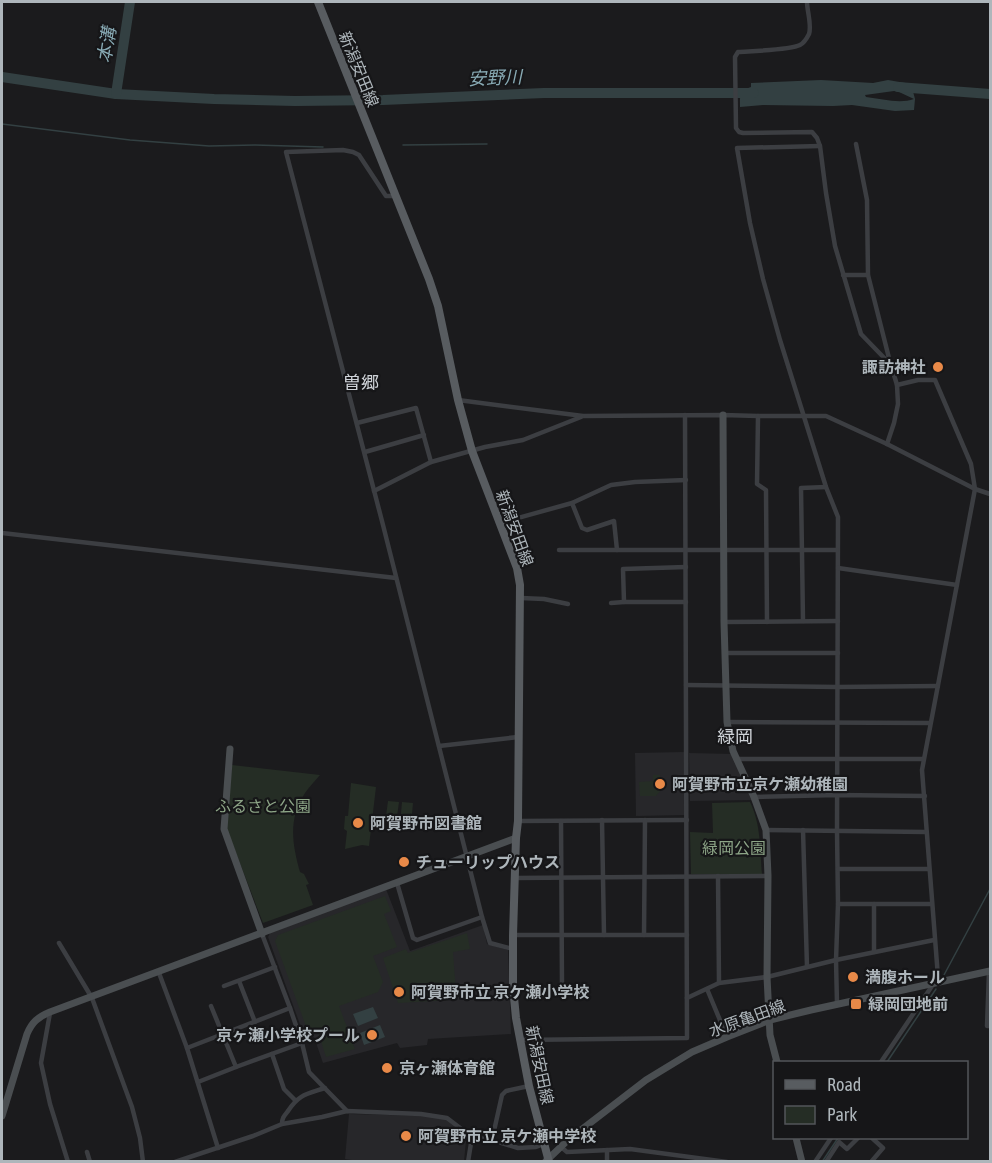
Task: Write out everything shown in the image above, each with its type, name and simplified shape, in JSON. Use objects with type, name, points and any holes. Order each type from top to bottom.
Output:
[{"type":"main road","name":"新潟安田線","points":[[318,2],[429,279],[472,451],[517,568],[521,597],[513,987],[519,1040],[548,1161]]},
{"type":"street","points":[[807,2],[809,35],[800,45],[791,48],[738,52],[735,57],[736,128],[743,133],[812,132],[817,138],[835,246],[861,334],[891,364]]},
{"type":"street","points":[[856,144],[867,200],[868,275],[897,385],[898,404],[887,444]]},
{"type":"street","points":[[820,146],[737,148],[750,223],[763,279],[826,486],[838,517],[837,1004]]},
{"type":"street","points":[[396,195],[386,196],[359,155],[352,152],[344,150],[286,152],[482,917],[490,943],[513,950]]},
{"type":"street","points":[[843,274],[868,275]]},
{"type":"street","points":[[882,1061],[938,977],[922,770],[975,489],[971,464],[935,380],[918,380],[897,385]]},
{"type":"street","points":[[458,400],[583,416],[826,416],[975,489],[990,494]]},
{"type":"street","points":[[357,423],[416,408],[431,462]]},
{"type":"street","points":[[723,415],[727,722],[733,751],[766,830],[767,977],[770,1035],[777,1061]]},
{"type":"street","points":[[374,490],[431,462],[485,447],[523,440],[583,416]]},
{"type":"street","points":[[519,1040],[687,1038],[686,416]]},
{"type":"street","points":[[758,416],[757,484],[766,490],[766,622]]},
{"type":"street","points":[[364,452],[424,435]]},
{"type":"street","points":[[500,523],[572,503],[611,485],[686,480]]},
{"type":"street","points":[[803,621],[801,488],[826,486]]},
{"type":"street","points":[[572,503],[582,528],[587,530],[614,521],[617,550]]},
{"type":"street","points":[[2,533],[396,578]]},
{"type":"street","points":[[559,550],[837,550]]},
{"type":"street","points":[[624,602],[623,569],[686,567]]},
{"type":"street","points":[[838,568],[957,585]]},
{"type":"street","points":[[521,597],[568,604]]},
{"type":"street","points":[[611,603],[686,602]]},
{"type":"street","points":[[724,622],[838,621]]},
{"type":"street","points":[[725,653],[838,653]]},
{"type":"street","points":[[686,685],[938,686]]},
{"type":"street","points":[[727,722],[930,723]]},
{"type":"street","points":[[440,746],[518,737]]},
{"type":"street","points":[[230,749],[224,829],[290,1008],[309,1072],[347,1111]]},
{"type":"street","points":[[736,759],[924,759]]},
{"type":"street","points":[[754,797],[925,796]]},
{"type":"street","points":[[602,820],[604,935]]},
{"type":"street","points":[[644,935],[645,820]]},
{"type":"street","points":[[518,821],[687,820]]},
{"type":"street","points":[[561,821],[562,986]]},
{"type":"street","points":[[766,830],[926,832]]},
{"type":"street","points":[[802,830],[807,968]]},
{"type":"street","points":[[2,1116],[31,1025],[36,1019],[516,838]]},
{"type":"street","points":[[838,869],[929,869]]},
{"type":"street","points":[[718,876],[719,983]]},
{"type":"street","points":[[515,878],[768,876]]},
{"type":"street","points":[[397,883],[413,938],[417,940],[482,917]]},
{"type":"street","points":[[838,904],[932,904]]},
{"type":"street","points":[[873,904],[874,952]]},
{"type":"street","points":[[513,935],[687,935]]},
{"type":"street","points":[[687,998],[719,983],[767,977],[934,940]]},
{"type":"street","points":[[59,944],[92,998],[132,1107],[143,1161]]},
{"type":"street","points":[[224,986],[275,967]]},
{"type":"street","points":[[159,972],[187,1048],[218,1148]]},
{"type":"street","points":[[990,972],[987,1026],[990,1026]]},
{"type":"street","name":"水原亀田線","points":[[548,1161],[561,1147],[661,1070],[692,1052],[727,1037],[770,1020],[990,972]]},
{"type":"street","points":[[239,981],[255,1022]]},
{"type":"street","points":[[707,989],[727,1037]]},
{"type":"street","points":[[211,1006],[236,1066]]},
{"type":"street","points":[[187,1048],[290,1008]]},
{"type":"street","points":[[50,1012],[41,1063],[50,1104],[68,1161]]},
{"type":"street","points":[[198,1082],[302,1043]]},
{"type":"street","points":[[272,1054],[284,1089],[295,1100]]},
{"type":"street","points":[[492,1140],[502,1095],[506,1091],[530,1086]]},
{"type":"street","points":[[282,1124],[282,1119],[295,1100],[325,1088]]},
{"type":"street","points":[[175,1161],[252,1137],[282,1124],[347,1111],[421,1114],[447,1118],[472,1137],[518,1148],[544,1144]]},
{"type":"street","points":[[468,1161],[472,1137]]},
{"type":"street","points":[[796,1139],[802,1161]]},
{"type":"street","points":[[815,1161],[830,1139]]},
{"type":"street","points":[[826,1161],[839,1142],[847,1149],[856,1139]]},
{"type":"street","points":[[871,1161],[883,1148],[875,1139]]},
{"type":"street","points":[[561,1147],[567,1152],[630,1149],[727,1161]]},
{"type":"street","points":[[607,1150],[608,1161]]},
{"type":"street","points":[[87,1152],[90,1161]]},
{"type":"shaded area","points":[[821,80],[873,83],[888,80],[911,84],[915,99],[914,110],[895,111],[852,105],[740,107],[741,94],[751,87],[751,83]],"holes":[[[899,92],[914,99],[891,101],[865,95]]]},
{"type":"shaded area","name":"阿賀野市立京ケ瀬幼稚園","points":[[684,752],[685,815],[636,816],[635,753]]},
{"type":"shaded area","points":[[689,753],[733,754],[753,800],[690,801]]},
{"type":"shaded area","name":"阿賀野市立 京ケ瀬小学校","points":[[386,889],[410,951],[483,925],[487,944],[508,950],[511,1034],[428,1039],[427,1045],[400,1048],[397,1043],[323,1063],[314,1037],[305,1038],[268,937],[270,933]]},
{"type":"shaded area","points":[[373,1007],[378,1018],[358,1026],[353,1014]]},
{"type":"shaded area","name":"京ヶ瀬小学校プール","points":[[380,1025],[385,1037],[364,1045],[360,1033]]},
{"type":"shaded area","name":"阿賀野市立 京ケ瀬中学校","points":[[349,1114],[427,1116],[449,1120],[462,1131],[466,1141],[464,1161],[364,1162],[345,1159]]},
{"type":"green space","name":"ふるさと公園","points":[[232,765],[320,775],[300,803],[293,831],[300,872],[304,874],[309,884],[306,885],[313,905],[263,923],[226,827]]},
{"type":"green space","points":[[653,775],[660,775],[661,790],[656,796],[640,796],[639,782],[653,781]]},
{"type":"green space","name":"阿賀野市図書館","points":[[351,783],[376,787],[369,846],[362,845],[345,849],[347,831],[344,829],[345,816],[348,816]]},
{"type":"green space","points":[[388,801],[399,802],[396,824],[385,823]]},
{"type":"green space","points":[[402,802],[413,803],[411,825],[400,824]]},
{"type":"green space","name":"緑岡公園","points":[[750,802],[758,828],[762,874],[691,874],[690,832],[713,833],[712,803]]},
{"type":"green space","points":[[385,896],[391,911],[384,914],[397,947],[373,956],[383,982],[378,992],[339,1006],[355,1049],[326,1057],[317,1029],[308,1032],[275,941],[278,935]]},
{"type":"green space","points":[[467,933],[470,949],[453,952],[456,993],[451,1000],[398,1003],[383,958],[406,949],[408,953]]},
{"type":"waterway","name":"本溝","points":[[116,94],[130,2]]},
{"type":"waterway","name":"安野川","points":[[2,77],[116,94],[295,101],[383,100],[544,93],[754,93]]},
{"type":"waterway","name":"安野川","points":[[898,87],[990,94]]},
{"type":"waterway","points":[[2,124],[130,140],[209,146],[323,147]]},
{"type":"waterway","points":[[403,145],[487,144]]},
{"type":"waterway","points":[[944,975],[990,889]]},
{"type":"waterway","points":[[888,1061],[936,989]]},
{"type":"waterway","points":[[822,1162],[837,1139]]},
{"type":"place","name":"諏訪神社","points":[[938,367]]},
{"type":"place","name":"阿賀野市立京ケ瀬幼稚園","points":[[660,784]]},
{"type":"place","name":"阿賀野市図書館","points":[[358,823]]},
{"type":"place","name":"チューリップハウス","points":[[404,862]]},
{"type":"place","name":"満腹ホール","points":[[853,977]]},
{"type":"place","name":"阿賀野市立 京ケ瀬小学校","points":[[399,992]]},
{"type":"place","name":"緑岡団地前","points":[[856,1004]]},
{"type":"place","name":"京ヶ瀬小学校プール","points":[[372,1035]]},
{"type":"place","name":"京ヶ瀬体育館","points":[[387,1068]]},
{"type":"place","name":"阿賀野市立 京ケ瀬中学校","points":[[406,1136]]},
{"type":"district","name":"曽郷","points":[[361,383]]},
{"type":"district","name":"緑岡","points":[[735,737]]}]
